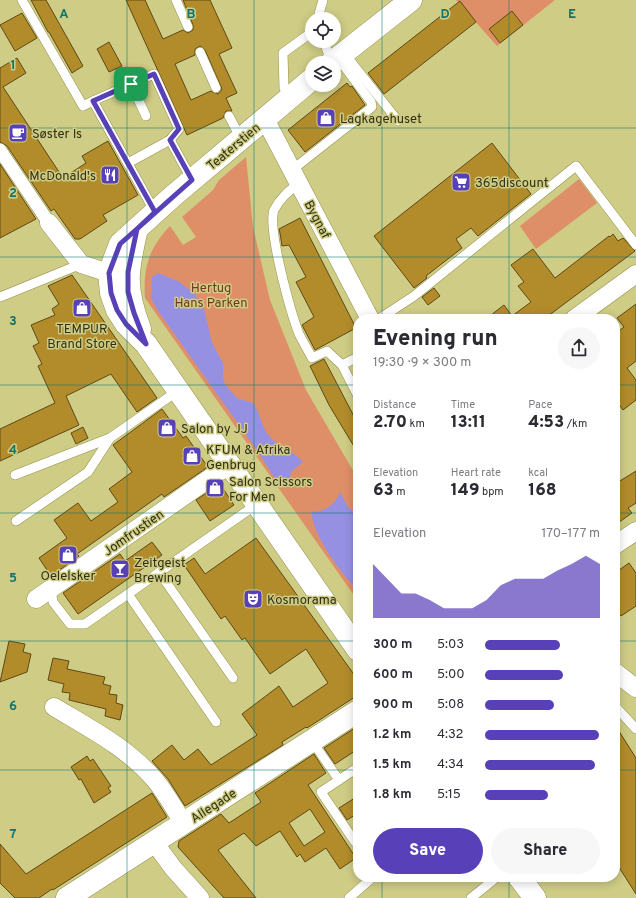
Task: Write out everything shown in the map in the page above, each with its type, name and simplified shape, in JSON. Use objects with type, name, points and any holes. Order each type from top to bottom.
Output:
[{"type":"street","points":[[340,56],[411,0]]},
{"type":"street","name":"Teaterstien","points":[[137,229],[192,180],[305,85]]},
{"type":"street","name":"Bygnaf","points":[[265,119],[367,314]]},
{"type":"street","points":[[0,150],[49,224],[81,264],[109,273]]},
{"type":"street","points":[[137,229],[120,244],[109,273],[111,293],[117,310],[126,324],[146,344],[353,643]]},
{"type":"street","points":[[137,229],[128,272],[128,292],[146,344]]},
{"type":"street","points":[[581,314],[636,274]]},
{"type":"street","name":"Jomfrustien","points":[[36,600],[230,464]]},
{"type":"street","points":[[620,542],[636,531]]},
{"type":"street","points":[[620,676],[636,688]]},
{"type":"street","points":[[54,707],[116,744],[136,761],[156,780],[184,824]]},
{"type":"street","name":"Allegade","points":[[67,898],[353,714]]},
{"type":"street","points":[[154,842],[173,868],[200,898]]},
{"type":"street","points":[[523,882],[535,898]]},
{"type":"lane","points":[[22,0],[83,106],[154,74],[179,129],[170,140],[128,163]]},
{"type":"lane","points":[[176,0],[188,27]]},
{"type":"lane","points":[[320,12],[323,0]]},
{"type":"lane","points":[[291,97],[284,88],[283,53],[305,37]]},
{"type":"lane","points":[[200,52],[216,88]]},
{"type":"lane","points":[[341,64],[398,122]]},
{"type":"lane","points":[[341,65],[371,102],[372,107],[295,177],[274,211],[272,223],[278,253],[300,334],[312,358],[327,351],[342,365],[353,386]]},
{"type":"lane","points":[[131,84],[146,116]]},
{"type":"lane","points":[[93,101],[155,212]]},
{"type":"lane","points":[[229,116],[241,139]]},
{"type":"lane","points":[[170,140],[192,180]]},
{"type":"lane","points":[[387,314],[414,296],[576,166],[636,245]]},
{"type":"lane","points":[[0,297],[81,264]]},
{"type":"lane","points":[[342,365],[353,360]]},
{"type":"lane","points":[[15,475],[110,438],[178,390]]},
{"type":"lane","points":[[16,521],[88,472],[110,438]]},
{"type":"lane","points":[[51,589],[53,602],[70,624],[85,624],[257,504]]},
{"type":"lane","points":[[160,572],[233,678]]},
{"type":"lane","points":[[128,594],[216,722]]},
{"type":"lane","points":[[620,711],[636,729]]},
{"type":"lane","points":[[312,741],[338,780]]},
{"type":"lane","points":[[353,771],[321,792],[353,839]]},
{"type":"lane","points":[[349,898],[367,882]]},
{"type":"lane","points":[[472,898],[491,882]]},
{"type":"green space","points":[[456,0],[555,0],[497,46]]},
{"type":"green space","name":"Hertug Hans Parken","points":[[246,157],[253,227],[270,300],[306,390],[353,470],[353,594],[145,298],[146,267],[152,250],[157,242],[170,226],[183,245],[196,237],[182,217],[213,190],[219,180]]},
{"type":"green space","points":[[579,179],[597,203],[536,249],[520,226]]},
{"type":"shaded area","points":[[158,273],[178,281],[194,293],[204,309],[212,343],[223,363],[223,378],[226,386],[237,398],[253,403],[270,437],[303,462],[291,472],[288,485],[274,477],[254,446],[158,311],[151,298],[152,277]]},
{"type":"shaded area","points":[[340,492],[348,507],[353,511],[353,585],[328,553],[321,541],[312,519],[312,511],[321,511],[329,507]]},
{"type":"building","points":[[31,0],[46,0],[83,66],[72,73]]},
{"type":"building","points":[[126,0],[145,0],[163,39],[183,30],[188,33],[193,30],[193,25],[183,0],[210,0],[232,48],[219,54],[237,93],[226,98],[232,111],[226,111],[223,118],[187,135]],"holes":[[[200,46],[205,50],[222,89],[218,94],[211,91],[191,100],[175,64],[195,55],[195,49]]]},
{"type":"building","points":[[460,1],[476,22],[384,94],[368,73]]},
{"type":"building","points":[[512,11],[523,25],[500,43],[489,29]]},
{"type":"building","points":[[22,13],[37,38],[15,51],[0,25]]},
{"type":"building","points":[[109,42],[122,66],[109,72],[97,49]]},
{"type":"building","points":[[17,58],[26,73],[3,87],[63,178],[86,163],[82,156],[108,141],[138,195],[103,215],[107,221],[80,239],[75,239],[54,209],[51,211],[7,146],[0,142],[0,68]]},
{"type":"building","name":"Lagkagehuset","points":[[347,83],[350,87],[352,86],[365,105],[305,152],[288,130],[336,92],[341,92],[341,88]]},
{"type":"building","points":[[492,143],[531,194],[478,236],[471,228],[456,239],[462,248],[426,276],[427,278],[414,288],[374,236]]},
{"type":"building","points":[[0,164],[36,219],[0,238]]},
{"type":"building","points":[[300,218],[353,322],[353,330],[315,350],[302,325],[314,317],[296,282],[306,277],[289,245],[282,246],[279,229]]},
{"type":"building","points":[[613,234],[618,241],[623,238],[635,251],[551,314],[515,314],[531,302],[518,286],[524,282],[511,265],[533,249],[555,278],[609,236],[610,237]]},
{"type":"building","points":[[72,275],[157,398],[137,412],[111,374],[66,396],[79,425],[0,461],[0,429],[55,403],[38,366],[42,364],[33,346],[39,343],[31,325],[55,315],[52,309],[59,304],[48,286]]},
{"type":"building","points":[[434,288],[440,296],[428,305],[422,297]]},
{"type":"building","points":[[636,304],[636,361],[627,368],[636,380],[636,400],[623,410],[620,406],[620,330],[624,327],[620,322],[620,316]]},
{"type":"building","points":[[504,305],[511,314],[492,314]]},
{"type":"building","points":[[324,359],[353,414],[353,445],[329,405],[310,366]]},
{"type":"building","points":[[162,409],[183,438],[186,436],[208,467],[164,497],[162,494],[77,554],[79,556],[51,576],[39,558],[67,538],[54,520],[78,503],[91,521],[118,502],[109,489],[132,472],[113,445]]},
{"type":"building","points":[[83,427],[88,438],[76,444],[71,433]]},
{"type":"building","points":[[636,471],[636,503],[628,508],[632,513],[620,521],[620,481]]},
{"type":"building","points":[[220,484],[234,505],[210,521],[196,500]]},
{"type":"building","points":[[256,538],[353,673],[353,698],[307,728],[306,727],[282,742],[283,745],[185,806],[168,779],[152,761],[172,745],[184,760],[198,749],[211,765],[257,735],[242,714],[279,686],[293,707],[328,683],[306,649],[270,674],[245,638],[242,640],[225,616],[221,619],[184,565],[194,558],[205,574]]},
{"type":"building","points":[[152,542],[162,555],[78,614],[63,593],[120,554],[125,561]]},
{"type":"building","points":[[629,563],[636,573],[636,606],[621,616],[620,614],[620,569]]},
{"type":"building","points":[[9,641],[25,644],[23,652],[31,654],[27,672],[0,682]]},
{"type":"building","points":[[53,658],[69,661],[67,669],[105,677],[103,684],[111,686],[109,694],[117,695],[116,703],[123,705],[120,720],[105,716],[106,709],[69,700],[70,693],[62,692],[64,684],[48,680]]},
{"type":"building","points":[[353,729],[353,752],[335,764],[324,748]]},
{"type":"building","points":[[620,733],[636,758],[636,894],[620,869]]},
{"type":"building","points":[[314,754],[326,773],[308,785],[353,853],[353,860],[340,869],[326,848],[305,862],[300,854],[297,857],[280,831],[256,846],[244,833],[218,850],[256,898],[224,898],[178,847],[179,841],[221,814],[229,823],[261,802],[255,793]],"holes":[[[310,809],[325,832],[304,846],[289,823]]]},
{"type":"building","points":[[87,756],[90,761],[93,759],[111,786],[108,788],[111,792],[94,803],[81,779],[79,780],[71,767]]},
{"type":"building","points":[[152,793],[167,817],[53,890],[52,889],[39,898],[15,898],[0,883],[0,844],[26,874]]},
{"type":"building","points":[[353,799],[353,816],[347,820],[339,808]]},
{"type":"place","name":"Lagkagehuset","points":[[326,118]]},
{"type":"place","name":"Søster Is","points":[[18,133]]},
{"type":"place","name":"McDonald's","points":[[110,175]]},
{"type":"place","name":"365discount","points":[[461,182]]},
{"type":"place","name":"TEMPUR Brand Store","points":[[82,308]]},
{"type":"place","name":"Salon by JJ","points":[[167,428]]},
{"type":"place","name":"KFUM & Afrika Genbrug","points":[[192,456]]},
{"type":"place","name":"Salon Scissors For Men","points":[[215,488]]},
{"type":"place","name":"Oelelsker","points":[[68,555]]},
{"type":"place","name":"Zeitgeist Brewing","points":[[120,569]]},
{"type":"place","name":"Kosmorama","points":[[253,599]]},
{"type":"route","points":[[131,84],[93,101],[155,212],[137,229],[128,272],[128,292],[146,344],[126,324],[117,310],[111,293],[109,273],[115,253],[120,244],[155,212],[192,180],[170,140],[179,129],[154,74],[131,84]]}]
